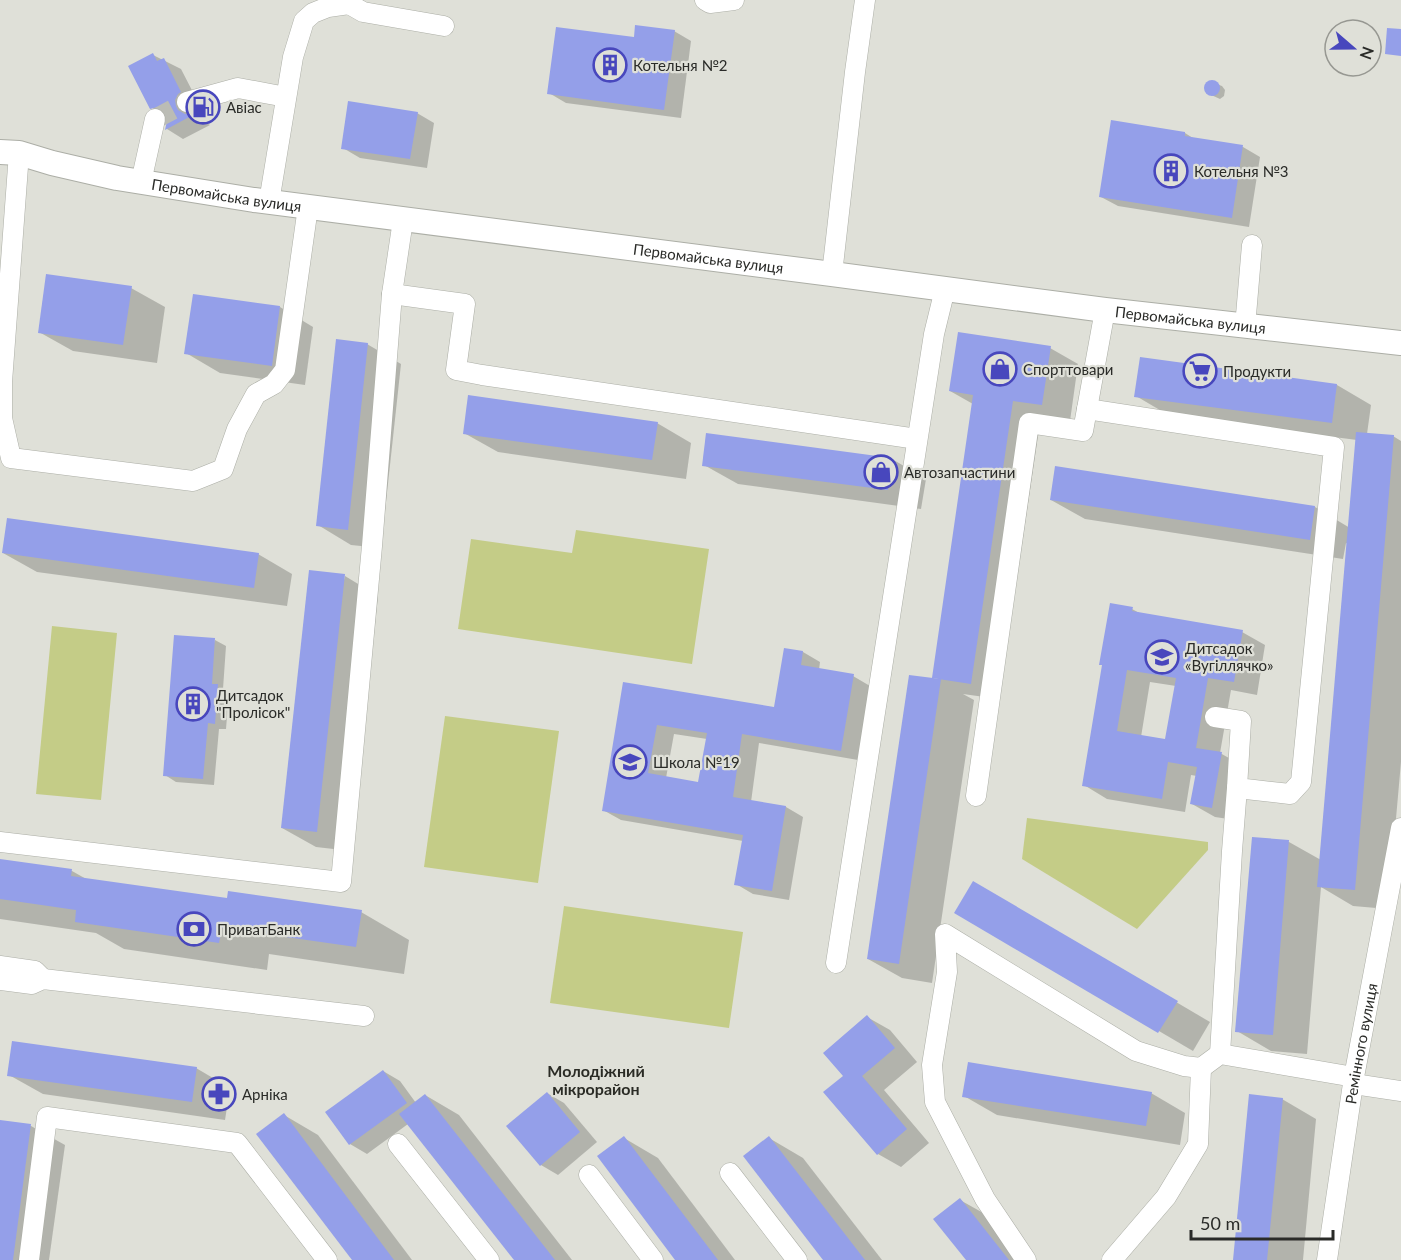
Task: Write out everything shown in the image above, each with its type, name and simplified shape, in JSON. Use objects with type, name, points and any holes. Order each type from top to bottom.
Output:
[{"type":"main road","name":"Первомайська вулиця","points":[[6,148],[84,171],[269,202],[1105,310],[1401,343]]},
{"type":"street","points":[[705,0],[710,3],[734,0]]},
{"type":"street","points":[[832,273],[865,0]]},
{"type":"street","points":[[269,202],[293,57],[304,21],[314,6],[328,7],[350,2],[363,12],[444,26]]},
{"type":"street","points":[[187,102],[237,88],[286,97]]},
{"type":"street","points":[[141,182],[155,119]]},
{"type":"street","points":[[6,148],[2,418],[11,458],[193,481],[223,469],[237,429],[256,394],[274,384],[285,370],[308,207]]},
{"type":"street","points":[[0,842],[341,882],[372,546],[392,294],[403,220]]},
{"type":"street","points":[[1245,327],[1252,244]]},
{"type":"street","points":[[836,963],[917,439],[934,334],[945,289]]},
{"type":"street","points":[[392,294],[465,304],[456,370],[917,439]]},
{"type":"street","points":[[976,796],[1029,423],[1083,431],[1105,310]]},
{"type":"street","points":[[1087,409],[1334,447],[1301,782],[1290,794],[1237,788]]},
{"type":"street","points":[[1215,717],[1241,721],[1220,1054]]},
{"type":"street","name":"Ремінного вулиця","points":[[1327,1260],[1354,1081],[1400,840]]},
{"type":"street","points":[[1026,1260],[985,1199],[935,1101],[932,1065],[947,972],[945,934],[1136,1051],[1184,1066],[1201,1068],[1220,1054],[1401,1091]]},
{"type":"street","points":[[0,966],[35,971],[43,979]]},
{"type":"street","points":[[0,980],[32,984],[43,979],[364,1016]]},
{"type":"street","points":[[1112,1260],[1166,1197],[1198,1144],[1201,1068]]},
{"type":"street","points":[[29,1260],[47,1117],[237,1143],[327,1260]]},
{"type":"street","points":[[398,1144],[489,1260]]},
{"type":"street","points":[[730,1173],[797,1260]]},
{"type":"street","points":[[589,1175],[653,1260]]},
{"type":"green space","points":[[576,530],[709,549],[692,664],[458,629],[471,539],[572,553]]},
{"type":"green space","points":[[52,626],[117,633],[101,800],[36,794]]},
{"type":"green space","points":[[445,716],[559,731],[538,883],[424,867]]},
{"type":"green space","points":[[1027,818],[1208,842],[1208,850],[1137,929],[1022,859]]},
{"type":"green space","points":[[564,906],[743,932],[729,1028],[550,1003]]},
{"type":"building","name":"Котельня №2","points":[[635,25],[675,30],[664,110],[547,94],[556,27],[634,37]]},
{"type":"building","points":[[1387,28],[1401,29],[1401,56],[1385,54]]},
{"type":"building","points":[[153,53],[157,61],[164,58],[181,92],[175,100],[178,110],[193,115],[165,130],[166,115],[158,107],[150,109],[128,66]]},
{"type":"building","points":[[1209,80],[1215,80],[1220,88],[1218,94],[1209,96],[1204,91],[1204,85]]},
{"type":"building","points":[[348,101],[418,112],[410,159],[341,149]]},
{"type":"building","name":"Котельня №3","points":[[1111,120],[1185,132],[1185,136],[1243,145],[1232,218],[1099,197]]},
{"type":"building","points":[[46,274],[132,286],[123,345],[38,333]]},
{"type":"building","points":[[193,294],[280,306],[272,366],[184,354]]},
{"type":"building","points":[[958,332],[1051,346],[1042,405],[1013,401],[971,684],[932,678],[973,395],[949,391]]},
{"type":"building","points":[[336,339],[368,343],[348,530],[316,526]]},
{"type":"building","points":[[1140,357],[1337,384],[1332,423],[1134,397]]},
{"type":"building","points":[[468,395],[658,422],[652,460],[463,434]]},
{"type":"building","points":[[1356,432],[1394,435],[1355,890],[1317,887]]},
{"type":"building","points":[[706,433],[892,458],[888,490],[702,466]]},
{"type":"building","points":[[1055,466],[1315,506],[1310,540],[1050,500]]},
{"type":"building","points":[[7,518],[259,553],[254,588],[2,553]]},
{"type":"building","points":[[309,570],[345,574],[317,832],[281,828]]},
{"type":"building","points":[[1110,603],[1133,607],[1132,611],[1243,630],[1234,682],[1208,678],[1196,748],[1222,752],[1212,808],[1190,804],[1197,767],[1168,762],[1162,799],[1082,786],[1102,665],[1099,665]],"holes":[[[1127,670],[1176,678],[1165,739],[1117,731]]]},
{"type":"building","name":"Дитсадок \"Пролісок\"","points":[[174,635],[215,638],[212,684],[218,684],[215,724],[208,723],[203,779],[163,776]]},
{"type":"building","name":"Школа №19","points":[[784,648],[803,651],[801,665],[854,674],[841,751],[742,734],[733,797],[786,806],[772,891],[734,885],[743,835],[602,811],[623,682],[774,707]],"holes":[[[657,725],[707,733],[698,782],[648,773]]]},
{"type":"building","points":[[909,675],[941,679],[899,964],[867,959]]},
{"type":"building","points":[[1252,837],[1289,840],[1273,1035],[1235,1032]]},
{"type":"building","points":[[0,859],[72,869],[71,876],[227,898],[228,891],[362,910],[356,947],[222,928],[219,943],[75,922],[76,910],[0,899]]},
{"type":"building","points":[[973,881],[1178,1001],[1158,1033],[954,913]]},
{"type":"building","points":[[867,1015],[895,1048],[862,1076],[907,1129],[877,1155],[823,1092],[843,1076],[823,1053]]},
{"type":"building","points":[[12,1041],[197,1067],[192,1102],[7,1076]]},
{"type":"building","points":[[968,1062],[1152,1092],[1146,1126],[962,1097]]},
{"type":"building","points":[[383,1070],[407,1103],[349,1145],[325,1112]]},
{"type":"building","points":[[547,1092],[580,1132],[540,1166],[506,1126]]},
{"type":"building","points":[[425,1094],[555,1260],[514,1260],[399,1114]]},
{"type":"building","points":[[1249,1094],[1283,1098],[1267,1260],[1233,1260]]},
{"type":"building","points":[[284,1113],[394,1260],[352,1260],[256,1134]]},
{"type":"building","points":[[0,1120],[31,1124],[13,1260],[0,1260]]},
{"type":"building","points":[[624,1136],[718,1260],[675,1260],[597,1156]]},
{"type":"building","points":[[769,1136],[865,1260],[823,1260],[743,1156]]},
{"type":"building","points":[[960,1198],[1009,1260],[966,1260],[933,1219]]},
{"type":"tunnel","points":[[155,119],[187,102]]},
{"type":"place","name":"Котельня №2","points":[[610,65]]},
{"type":"place","name":"Авіас","points":[[203,107]]},
{"type":"place","name":"Котельня №3","points":[[1171,171]]},
{"type":"place","name":"Спорттовари","points":[[1000,369]]},
{"type":"place","name":"Продукти","points":[[1200,371]]},
{"type":"place","name":"Автозапчастини","points":[[881,472]]},
{"type":"place","name":"Дитсадок «Вугіллячко»","points":[[1162,657]]},
{"type":"place","name":"Дитсадок \"Пролісок\"","points":[[193,704]]},
{"type":"place","name":"Школа №19","points":[[630,762]]},
{"type":"place","name":"ПриватБанк","points":[[194,929]]},
{"type":"place","name":"Арніка","points":[[219,1094]]},
{"type":"district","name":"Молодіжний мікрорайон","points":[[596,1079]]}]
